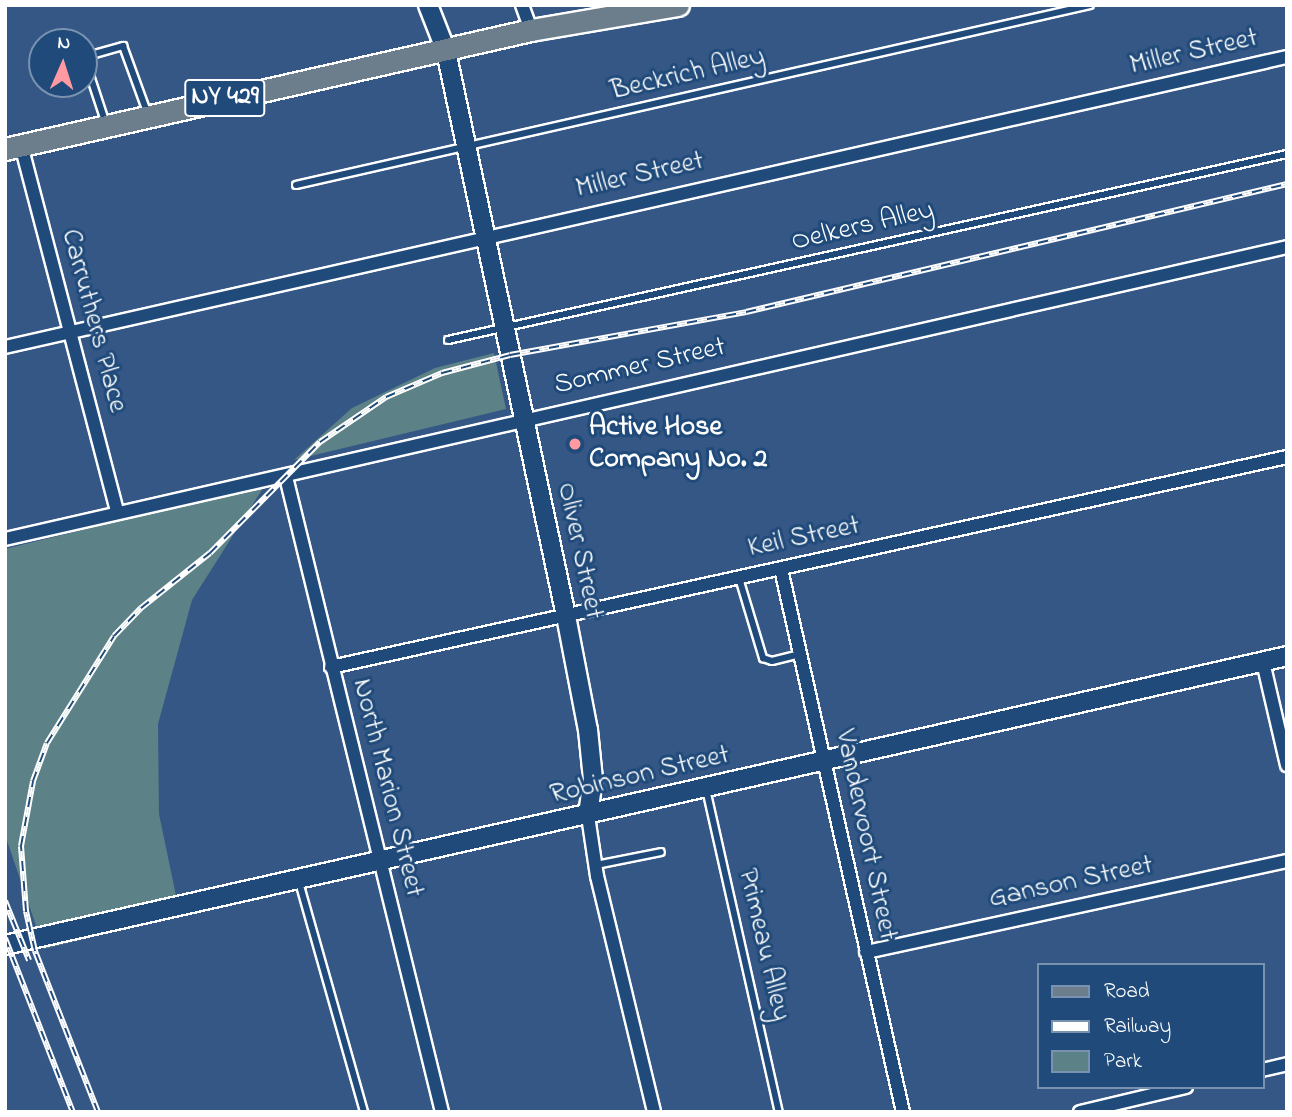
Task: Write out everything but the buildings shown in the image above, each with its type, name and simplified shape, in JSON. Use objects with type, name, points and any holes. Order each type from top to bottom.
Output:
[{"type":"main road","points":[[446,51],[531,30],[669,6]]},
{"type":"main road","name":"NY 429","points":[[13,147],[148,114],[446,51]]},
{"type":"street","name":"Oliver Street","points":[[428,5],[446,51],[566,616],[588,730],[593,779],[588,816],[596,865],[653,1112]]},
{"type":"street","points":[[522,5],[531,30]]},
{"type":"street","name":"Miller Street","points":[[5,346],[1287,57]]},
{"type":"street","name":"Carruthers Place","points":[[13,147],[71,332],[117,510]]},
{"type":"street","name":"Sommer Street","points":[[5,539],[117,510],[286,477],[523,419],[1287,247]]},
{"type":"street","name":"Keil Street","points":[[331,667],[1287,457]]},
{"type":"street","name":"North Marion Street","points":[[286,477],[442,1112]]},
{"type":"street","name":"Vandervoort Street","points":[[781,569],[903,1112]]},
{"type":"street","name":"Robinson Street","points":[[5,946],[1287,656]]},
{"type":"street","points":[[1263,662],[1287,765]]},
{"type":"street","name":"Ganson Street","points":[[866,953],[1287,861]]},
{"type":"street","points":[[1264,1070],[1287,1064]]},
{"type":"street","points":[[1080,1112],[1178,1089]]},
{"type":"lane","name":"Beckrich Alley","points":[[296,185],[1090,5]]},
{"type":"lane","points":[[106,125],[84,57],[110,49],[123,46],[148,114]]},
{"type":"lane","name":"Oelkers Alley","points":[[448,340],[1287,154]]},
{"type":"lane","points":[[739,578],[763,658],[772,661],[800,653]]},
{"type":"lane","name":"Primeau Alley","points":[[706,788],[779,1112]]},
{"type":"lane","points":[[596,865],[661,852]]},
{"type":"lane","points":[[298,880],[364,1112]]},
{"type":"green space","points":[[494,353],[506,409],[294,460],[352,408],[435,368]]},
{"type":"green space","points":[[265,485],[192,600],[158,724],[159,814],[180,915],[44,949],[5,835],[5,549]]},
{"type":"railway","points":[[98,1112],[35,951],[26,911],[21,846],[33,781],[47,743],[114,636],[141,608],[210,553],[320,442],[386,397],[442,373],[510,355],[746,312],[1287,184]]},
{"type":"railway","points":[[5,901],[29,960]]},
{"type":"railway","points":[[5,938],[73,1112]]},
{"type":"place","name":"Active Hose Company No. 2","points":[[575,444]]}]
